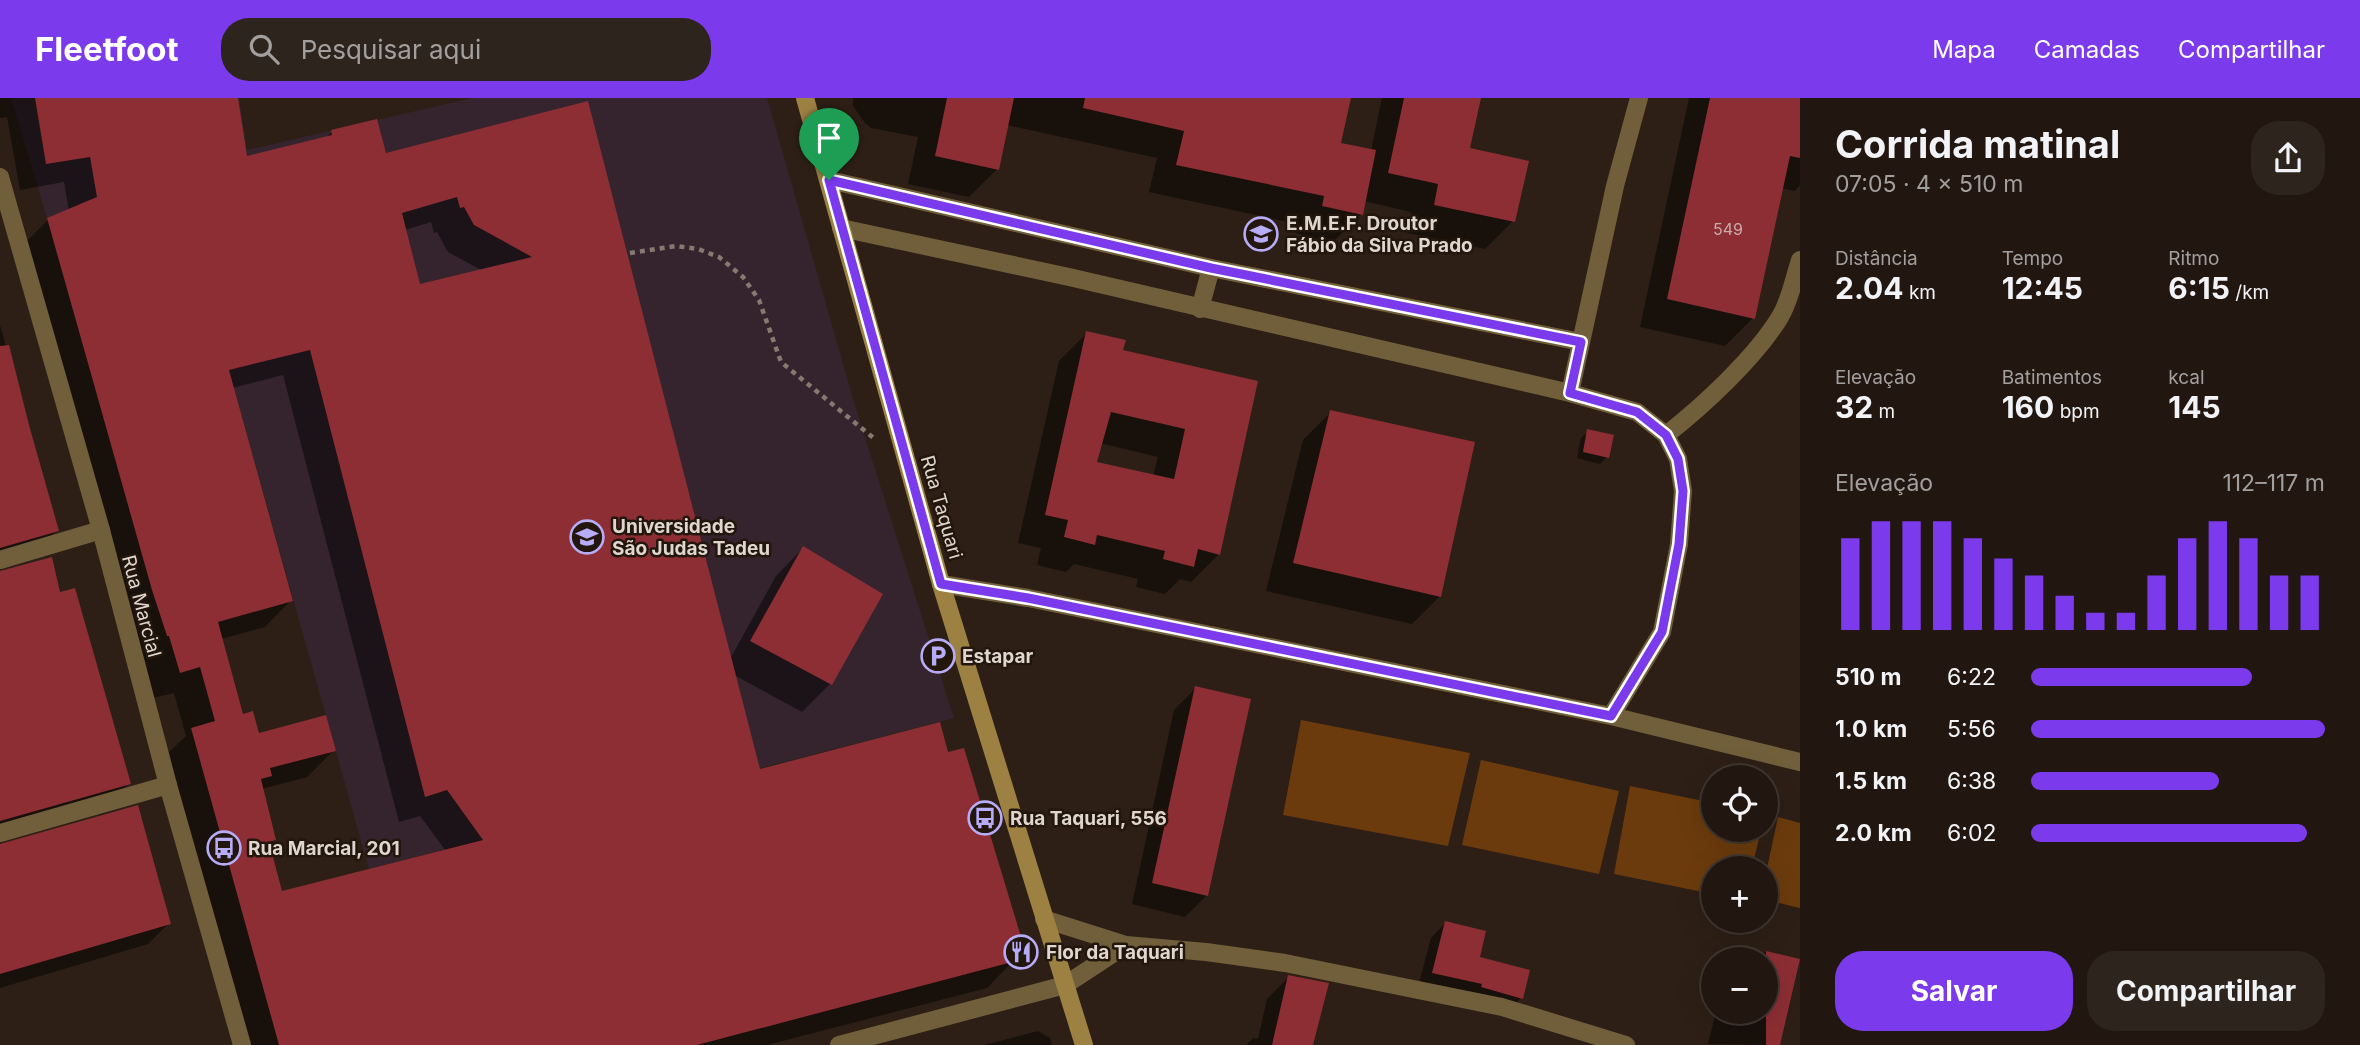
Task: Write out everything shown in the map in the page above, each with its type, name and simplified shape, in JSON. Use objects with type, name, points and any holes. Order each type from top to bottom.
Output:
[{"type":"main road","name":"Rua Taquari","points":[[804,98],[941,584],[1084,1045]]},
{"type":"street","points":[[1570,393],[1615,186],[1639,98]]},
{"type":"street","name":"Rua Marcial","points":[[0,177],[101,530],[168,785],[242,1045]]},
{"type":"street","points":[[829,180],[1211,268],[1581,342]]},
{"type":"street","points":[[841,228],[1069,277],[1570,393],[1637,412],[1666,435],[1678,459],[1683,491],[1679,544],[1662,632],[1611,716]]},
{"type":"street","points":[[1666,435],[1694,413],[1740,366],[1781,316],[1800,260]]},
{"type":"street","points":[[1200,309],[1211,268]]},
{"type":"street","points":[[0,560],[101,530]]},
{"type":"street","points":[[941,584],[1042,601],[1611,716],[1800,762]]},
{"type":"street","points":[[0,833],[168,785]]},
{"type":"street","points":[[1044,919],[1126,945],[1244,957],[1502,1007],[1626,1045]]},
{"type":"street","points":[[839,1045],[1065,985],[1126,945]]},
{"type":"path","points":[[630,253],[676,246],[698,249],[719,257],[743,276],[759,300],[780,362],[877,441]]},
{"type":"shaded area","name":"Universidade São Judas Tadeu","points":[[11,98],[239,98],[247,150],[472,98],[767,98],[856,409],[954,718],[369,869],[172,168],[47,218]]},
{"type":"shaded area","points":[[1301,720],[1470,753],[1448,846],[1283,815]]},
{"type":"shaded area","points":[[1481,760],[1619,791],[1599,874],[1462,845]]},
{"type":"shaded area","points":[[1630,786],[1701,801],[1701,842],[1758,842],[1755,856],[1701,856],[1701,892],[1614,874]]},
{"type":"shaded area","points":[[1778,817],[1800,823],[1800,908],[1778,903],[1778,856],[1770,856],[1773,842],[1778,842]]},
{"type":"building","points":[[35,98],[238,98],[247,156],[332,135],[331,130],[377,119],[386,153],[588,101],[760,769],[940,722],[948,752],[964,748],[1024,947],[1016,961],[697,1045],[279,1045],[191,728],[215,721],[200,667],[180,673],[167,636],[47,218],[97,197],[90,157],[46,164]],"holes":[[[457,197],[460,208],[464,207],[474,225],[532,257],[420,284],[402,213]],[[310,350],[425,797],[447,790],[483,840],[282,891],[269,842],[276,840],[261,779],[272,776],[270,768],[336,751],[326,715],[259,733],[253,711],[243,714],[218,622],[293,601],[229,370]]]},
{"type":"building","points":[[947,98],[1014,98],[999,170],[935,156]]},
{"type":"building","points":[[1085,98],[1351,98],[1341,143],[1376,150],[1363,215],[1322,206],[1324,196],[1176,165],[1184,131],[1083,108]]},
{"type":"building","points":[[1404,98],[1481,98],[1470,148],[1529,161],[1515,222],[1434,205],[1438,184],[1388,173]]},
{"type":"building","points":[[1710,98],[1800,98],[1800,158],[1790,156],[1755,319],[1667,299]]},
{"type":"building","points":[[1086,331],[1126,340],[1123,350],[1258,381],[1220,555],[1198,549],[1194,567],[1163,559],[1165,551],[1097,535],[1095,545],[1064,537],[1068,520],[1045,515]],"holes":[[[1111,412],[1185,429],[1174,479],[1097,462]]]},
{"type":"building","points":[[9,345],[59,531],[0,548],[0,346]]},
{"type":"building","points":[[1330,410],[1475,442],[1441,597],[1293,563]]},
{"type":"building","points":[[1587,429],[1614,435],[1609,458],[1583,452]]},
{"type":"building","points":[[803,546],[883,594],[832,685],[750,641]]},
{"type":"building","points":[[52,557],[60,592],[75,588],[131,784],[0,821],[0,571]]},
{"type":"building","points":[[1195,686],[1251,699],[1208,896],[1152,883]]},
{"type":"building","points":[[138,805],[171,924],[0,974],[0,844]]},
{"type":"building","points":[[1445,921],[1486,931],[1480,957],[1530,970],[1523,999],[1481,987],[1482,984],[1432,973]]},
{"type":"building","points":[[1778,954],[1800,959],[1780,1045],[1766,1045],[1766,1024],[1778,1024]]},
{"type":"building","points":[[1288,975],[1329,983],[1313,1045],[1272,1045]]},
{"type":"place","name":"E.M.E.F. Droutor Fábio da Silva Prado","points":[[1261,234]]},
{"type":"place","name":"Universidade São Judas Tadeu","points":[[587,537]]},
{"type":"place","name":"Estapar","points":[[938,656]]},
{"type":"place","name":"Rua Taquari, 556","points":[[985,818]]},
{"type":"place","name":"Rua Marcial, 201","points":[[224,848]]},
{"type":"place","name":"Flor da Taquari","points":[[1021,952]]},
{"type":"route","points":[[829,180],[1211,268],[1581,342],[1570,393],[1637,412],[1666,435],[1678,459],[1683,491],[1679,544],[1662,632],[1611,716],[1028,598],[941,584],[829,180]]}]
